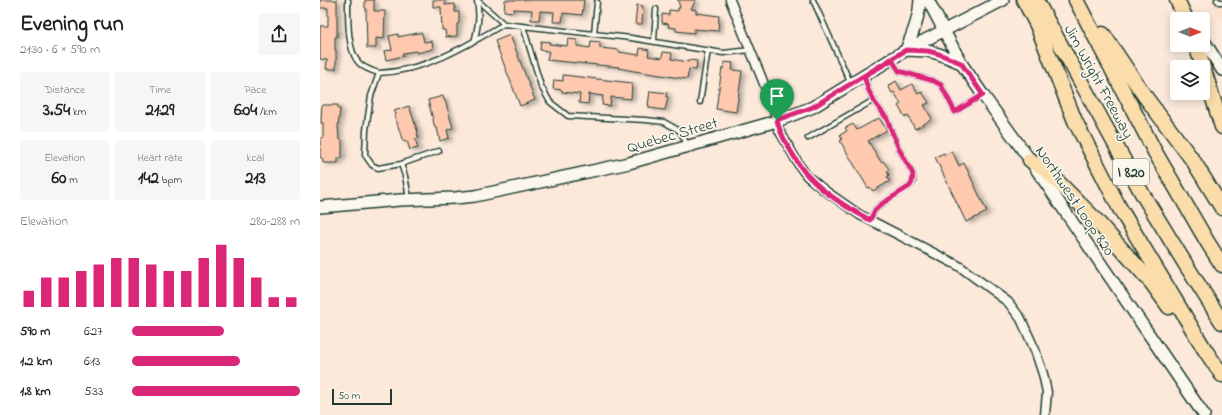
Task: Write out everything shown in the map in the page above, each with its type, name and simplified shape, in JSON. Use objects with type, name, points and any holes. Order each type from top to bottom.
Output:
[{"type":"highway","points":[[1024,0],[1037,25],[1075,121],[1096,164],[1119,207],[1205,350],[1222,375]]},
{"type":"highway","name":"Jim Wright Freeway","points":[[1036,0],[1144,195],[1222,322]]},
{"type":"highway","name":"Jim Wright Freeway","points":[[1076,0],[1155,152],[1222,266]]},
{"type":"highway","points":[[1177,0],[1183,12]]},
{"type":"highway","points":[[1084,14],[1096,22],[1144,95],[1194,162],[1222,208]]},
{"type":"highway","points":[[1198,52],[1222,127]]},
{"type":"highway","points":[[1030,160],[1045,168],[1114,239],[1151,282],[1198,346],[1205,350]]},
{"type":"street","points":[[730,0],[773,106],[779,130],[807,176],[824,190],[860,215],[958,266],[1008,302],[1021,319],[1035,350],[1047,392],[1046,415]]},
{"type":"street","points":[[920,0],[919,15],[906,50],[928,51],[961,63]]},
{"type":"street","name":"Northwest Loop 820","points":[[928,0],[961,63],[1030,160],[1204,415]]},
{"type":"street","points":[[1181,0],[1188,12]]},
{"type":"street","name":"Quebec Street","points":[[320,207],[475,196],[629,163],[777,120],[813,107],[892,60],[906,50],[1001,1]]},
{"type":"street","points":[[1210,50],[1222,70]]},
{"type":"lane","points":[[348,0],[348,21],[351,48],[359,63],[369,70],[379,73],[403,71],[432,62],[474,42],[504,24]]},
{"type":"lane","points":[[474,42],[478,26],[479,12],[477,0]]},
{"type":"lane","points":[[477,0],[504,24],[654,41],[723,53],[751,50]]},
{"type":"lane","points":[[813,0],[851,84]]},
{"type":"lane","points":[[1217,0],[1222,2]]},
{"type":"lane","points":[[594,34],[597,2]]},
{"type":"lane","points":[[654,41],[656,9]]},
{"type":"lane","points":[[523,26],[541,86],[550,102],[568,116],[664,122],[680,131],[688,146]]},
{"type":"lane","points":[[700,102],[708,50]]},
{"type":"lane","points":[[892,60],[899,71],[934,81],[941,85],[955,112],[983,95]]},
{"type":"lane","points":[[379,73],[371,96],[366,130],[365,155],[372,165],[378,168],[401,164],[439,151]]},
{"type":"lane","points":[[864,76],[868,89],[886,117],[899,149],[913,174],[910,186],[883,203],[875,210],[870,220]]},
{"type":"lane","points":[[808,138],[874,100]]},
{"type":"lane","points":[[401,164],[410,200]]},
{"type":"shaded area","points":[[1210,0],[1222,0],[1222,23]]},
{"type":"building","points":[[320,0],[337,0],[337,37],[335,37],[336,69],[326,69],[327,60],[320,59],[320,26],[328,26],[328,8],[320,8]]},
{"type":"building","points":[[365,0],[374,0],[374,11],[385,11],[384,39],[376,38],[376,48],[367,48]]},
{"type":"building","points":[[433,0],[445,0],[445,5],[455,4],[455,12],[459,12],[457,36],[446,37],[445,30],[442,30],[441,7],[433,7]]},
{"type":"building","points":[[505,0],[584,0],[582,15],[563,13],[562,22],[553,22],[554,12],[540,11],[539,20],[531,20],[532,10],[514,9],[513,12],[504,11]]},
{"type":"building","points":[[678,0],[696,0],[691,9],[696,10],[696,13],[719,16],[718,31],[694,29],[694,33],[676,31],[676,28],[668,27],[669,24],[662,23],[662,14],[669,15],[669,10],[678,11],[678,8],[680,8]]},
{"type":"building","points":[[637,5],[643,6],[642,24],[635,24]]},
{"type":"building","points":[[422,33],[424,42],[432,41],[433,49],[417,53],[416,51],[403,53],[403,56],[386,60],[384,51],[392,50],[389,36],[398,34],[398,37]]},
{"type":"building","points":[[510,35],[535,100],[520,106],[495,41]]},
{"type":"building","points":[[568,39],[577,40],[577,46],[590,48],[591,41],[600,42],[600,48],[619,50],[619,52],[639,55],[640,48],[649,50],[648,56],[662,58],[663,52],[672,53],[671,59],[688,62],[689,60],[697,61],[696,70],[689,69],[687,79],[618,68],[619,67],[547,60],[549,51],[540,50],[541,41],[550,42],[549,44],[567,46]]},
{"type":"building","points":[[724,62],[733,63],[732,70],[742,71],[736,112],[716,109]]},
{"type":"building","points":[[563,75],[632,83],[631,99],[611,97],[610,106],[602,105],[603,96],[589,94],[588,104],[579,103],[580,94],[562,92],[562,90],[553,89],[554,80],[563,81]]},
{"type":"building","points":[[896,81],[901,90],[912,84],[918,94],[922,92],[929,103],[924,105],[932,119],[915,129],[908,116],[905,117],[898,106],[901,104],[894,92],[892,93],[888,86]]},
{"type":"building","points":[[650,91],[667,93],[666,97],[668,97],[665,110],[649,108]]},
{"type":"building","points":[[443,96],[453,128],[447,130],[449,138],[440,141],[428,100]]},
{"type":"building","points":[[322,105],[338,105],[338,109],[340,109],[338,127],[339,139],[342,140],[342,158],[338,158],[338,163],[323,163],[323,159],[320,157],[320,139],[323,137],[323,123],[321,123]]},
{"type":"building","points":[[409,106],[419,138],[415,139],[418,148],[410,150],[407,141],[404,142],[402,139],[394,111]]},
{"type":"building","points":[[879,118],[887,130],[868,141],[881,162],[883,161],[889,169],[887,171],[889,175],[887,177],[890,181],[873,191],[870,187],[868,188],[840,141],[842,140],[840,135],[847,131],[845,128],[853,124],[857,130]]},
{"type":"building","points":[[952,151],[959,166],[964,163],[987,212],[966,222],[935,157],[944,153],[945,155]]},
{"type":"route","points":[[777,120],[779,130],[807,176],[824,190],[860,215],[870,220],[875,210],[883,203],[910,186],[913,174],[899,149],[886,117],[875,103],[868,89],[864,76],[892,60],[899,71],[934,81],[941,85],[955,112],[983,95],[961,63],[928,51],[906,50],[892,60],[851,84],[813,107],[777,120]]}]
